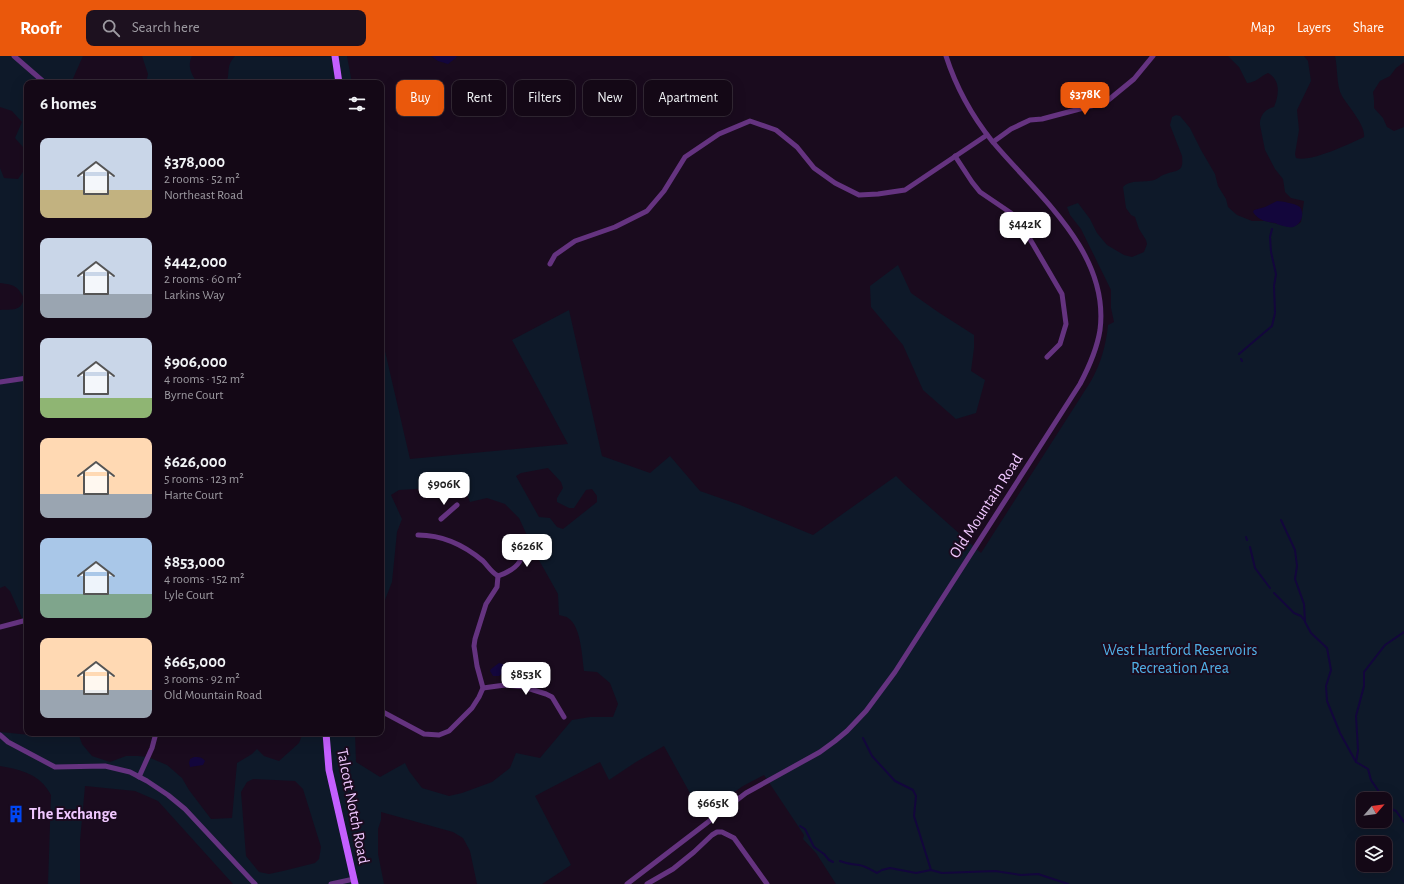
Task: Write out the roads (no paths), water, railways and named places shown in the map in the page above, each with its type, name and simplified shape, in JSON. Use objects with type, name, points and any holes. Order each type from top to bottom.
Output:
[{"type":"street","points":[[14,56],[42,80]]},
{"type":"street","points":[[335,56],[339,80]]},
{"type":"street","name":"Old Mountain Road","points":[[627,884],[746,793],[820,752],[847,731],[866,711],[895,672],[1080,384],[1090,366],[1100,331],[1101,318],[1099,292],[1091,266],[1083,250],[1061,220],[987,135],[970,110],[946,56]]},
{"type":"street","points":[[993,142],[1012,129],[1030,120],[1042,119],[1106,102],[1134,79],[1153,56]]},
{"type":"street","points":[[550,264],[555,255],[575,241],[615,227],[647,212],[664,191],[685,157],[719,134],[750,121],[776,130],[797,147],[814,168],[835,183],[859,195],[906,190],[987,135]]},
{"type":"street","points":[[955,156],[980,192],[1011,213],[1020,222],[1062,294],[1066,324],[1060,344],[1047,357]]},
{"type":"street","points":[[0,382],[24,378]]},
{"type":"street","points":[[441,519],[457,505]]},
{"type":"street","points":[[418,535],[435,536],[457,543],[483,562],[498,576]]},
{"type":"street","points":[[498,576],[508,572],[520,563],[524,552],[526,537]]},
{"type":"street","points":[[384,713],[424,734],[439,735],[449,731],[472,708],[483,688],[477,666],[474,646],[475,640],[486,604],[497,587],[498,576]]},
{"type":"street","points":[[0,627],[24,621]]},
{"type":"street","points":[[483,688],[504,685],[524,687],[546,694],[552,697],[564,717]]},
{"type":"street","points":[[0,735],[8,742],[55,767],[105,766],[130,772],[139,777],[168,795],[185,810],[255,884]]},
{"type":"street","points":[[139,777],[152,748],[155,736]]},
{"type":"street","name":"Talcott Notch Road","points":[[326,736],[329,770],[354,881]]},
{"type":"street","points":[[647,884],[673,869],[712,835],[717,832],[722,832],[734,838],[767,884]]},
{"type":"street","points":[[331,884],[354,881]]},
{"type":"waterway","points":[[1239,354],[1272,326],[1275,313],[1274,286],[1276,274],[1271,252],[1270,237],[1272,229]]},
{"type":"waterway","points":[[1281,520],[1295,550],[1297,566],[1295,579],[1304,604],[1305,622],[1311,633],[1327,648],[1331,670],[1326,686],[1327,701],[1340,733],[1356,762]]},
{"type":"waterway","points":[[1250,547],[1255,568],[1270,588]]},
{"type":"waterway","points":[[1274,593],[1294,613],[1301,616],[1305,621]]},
{"type":"waterway","points":[[1379,792],[1371,780],[1368,769],[1356,762],[1358,750],[1356,716],[1364,686],[1364,672],[1385,645],[1404,632]]},
{"type":"waterway","points":[[863,738],[872,756],[895,781],[913,790],[916,796],[914,816],[931,870]]},
{"type":"waterway","points":[[1392,809],[1396,811],[1404,822]]},
{"type":"waterway","points":[[800,826],[805,829],[814,847],[833,862]]},
{"type":"waterway","points":[[840,861],[864,866],[877,873],[890,868],[916,873],[931,870],[942,873],[995,871],[1021,875],[1038,874],[1068,884]]},
{"type":"place","name":"The Exchange","points":[[16,814]]},
{"type":"park label","name":"West Hartford Reservoirs Recreation Area","points":[[1180,659]]}]
